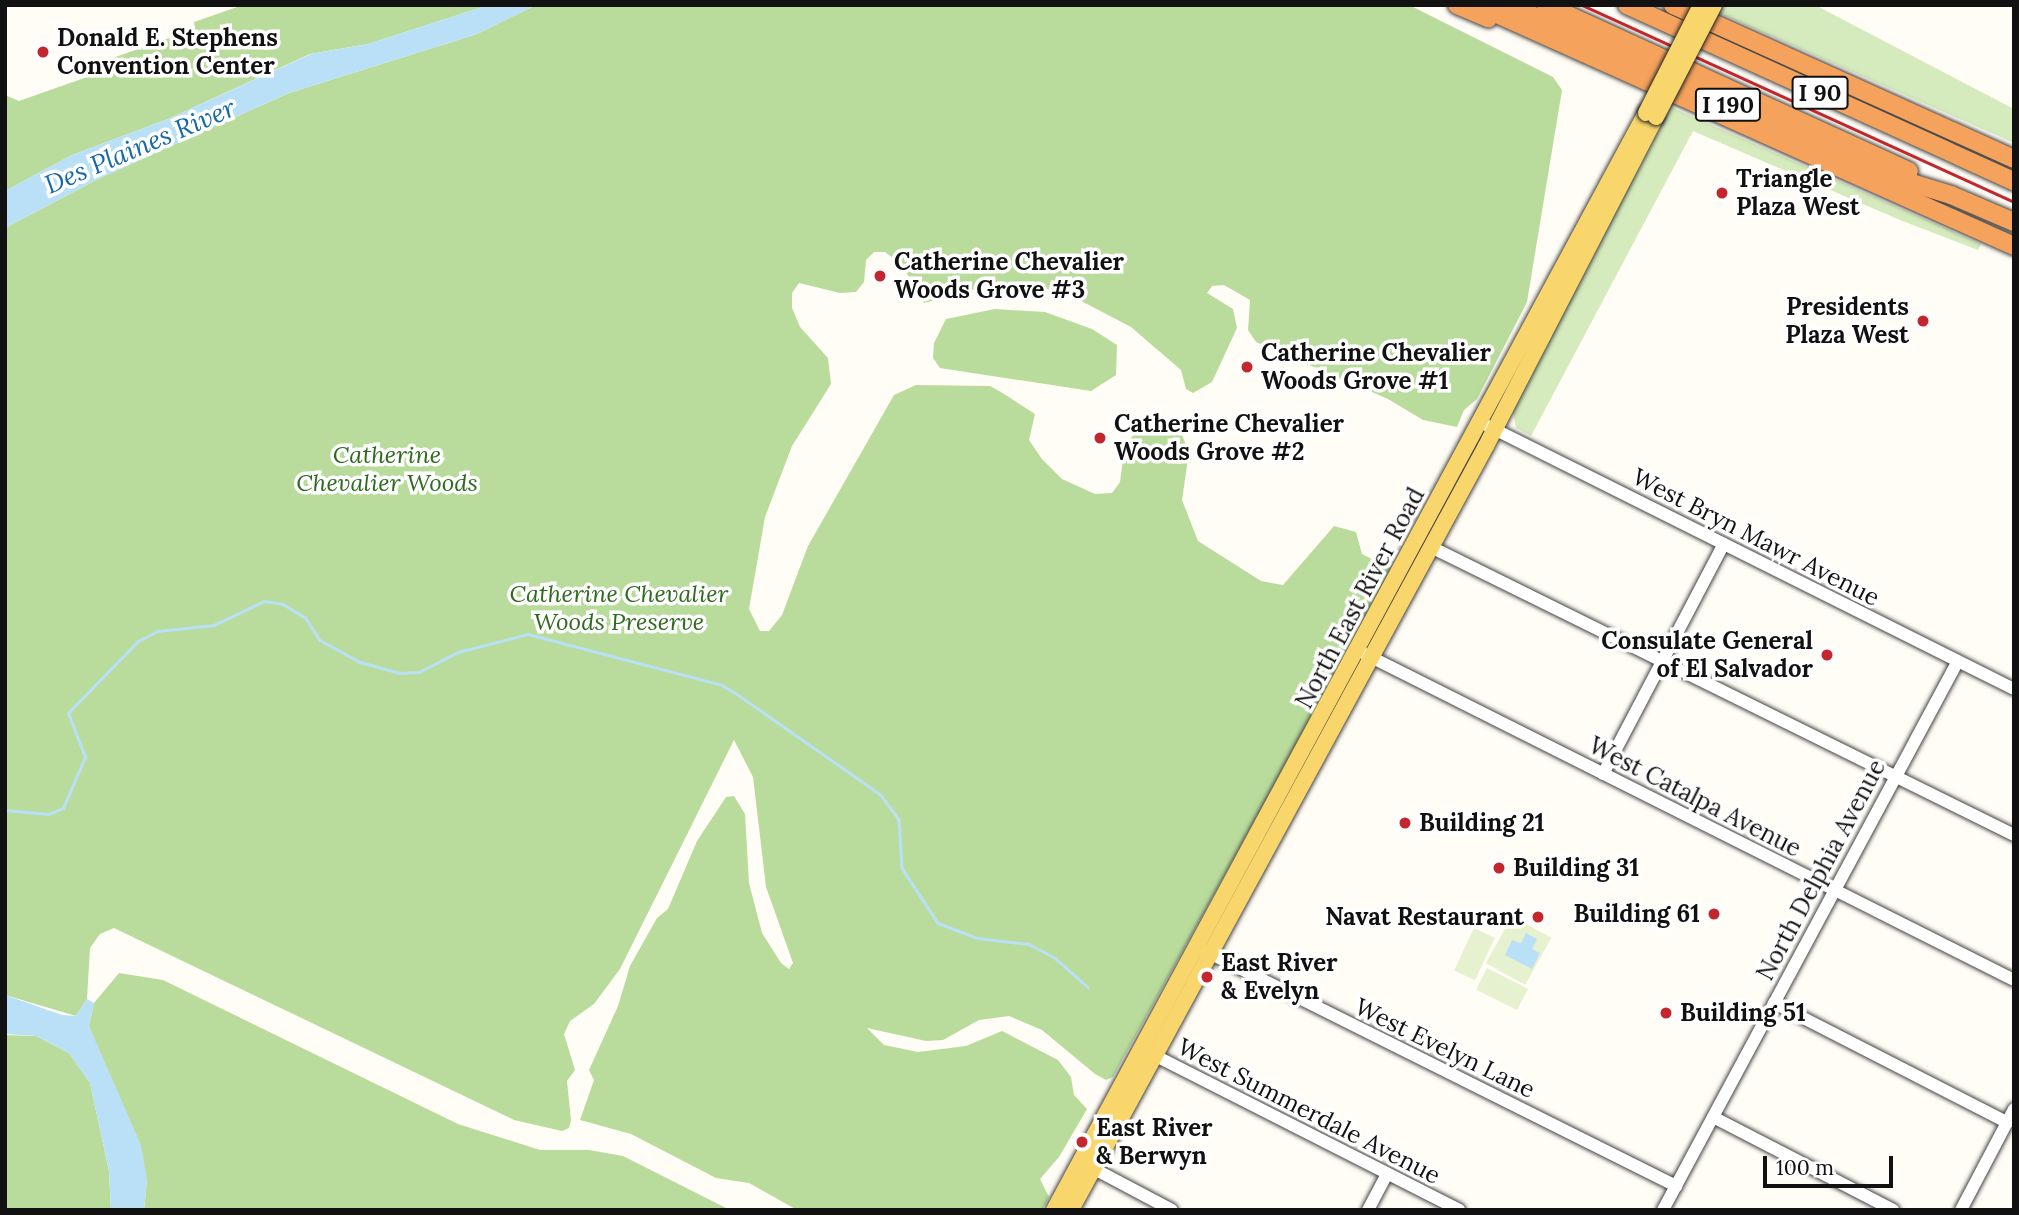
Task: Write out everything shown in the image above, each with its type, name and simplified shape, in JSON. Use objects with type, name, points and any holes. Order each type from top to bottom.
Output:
[{"type":"highway","points":[[1457,5],[1569,50],[2014,246]]},
{"type":"highway","points":[[1477,5],[1569,50]]},
{"type":"highway","name":"I 190","points":[[1509,5],[1899,179],[1951,195]]},
{"type":"highway","name":"I 90","points":[[1546,5],[1903,168],[1951,195],[2014,222]]},
{"type":"highway","name":"I 90","points":[[1627,5],[2014,181]]},
{"type":"highway","points":[[1674,5],[2014,157]]},
{"type":"main road","name":"North East River Road","points":[[1365,654],[1431,547],[1495,429],[1651,115],[1701,5]]},
{"type":"main road","name":"North East River Road","points":[[1054,1210],[1087,1165],[1365,654],[1480,421],[1714,5]]},
{"type":"main road","name":"North East River Road","points":[[1071,1210],[1087,1165]]},
{"type":"street","name":"West Bryn Mawr Avenue","points":[[1480,421],[2014,689]]},
{"type":"street","points":[[1603,774],[1724,544]]},
{"type":"street","points":[[1431,547],[2014,835]]},
{"type":"street","name":"West Catalpa Avenue","points":[[1365,654],[2014,980]]},
{"type":"street","name":"North Delphia Avenue","points":[[1663,1210],[1958,661]]},
{"type":"street","name":"West Evelyn Lane","points":[[1203,950],[1676,1186]]},
{"type":"street","points":[[1773,1003],[2007,1122]]},
{"type":"street","name":"West Summerdale Avenue","points":[[1147,1052],[1458,1210]]},
{"type":"street","points":[[1961,1210],[2014,1109]]},
{"type":"street","points":[[1713,1117],[1894,1210]]},
{"type":"street","points":[[1087,1165],[1172,1210]]},
{"type":"street","points":[[1368,1210],[1387,1174]]},
{"type":"green space","points":[[243,5],[489,5],[368,44],[310,54],[168,119],[72,155],[5,191],[5,95],[19,101],[87,77],[87,67],[195,29],[194,22]]},
{"type":"green space","name":"Catherine Chevalier Woods","points":[[536,5],[1409,5],[1553,77],[1562,90],[1527,302],[1477,399],[1464,410],[1457,427],[1423,420],[1388,399],[1256,342],[1248,330],[1250,300],[1224,285],[1212,286],[1207,293],[1233,309],[1237,328],[1212,382],[1193,393],[1186,389],[1181,370],[1131,327],[1064,292],[1025,285],[988,286],[924,303],[902,265],[885,252],[874,252],[866,260],[864,282],[856,292],[840,293],[799,283],[792,293],[792,308],[800,327],[828,358],[831,384],[792,446],[765,517],[749,609],[760,631],[769,631],[782,615],[808,546],[894,395],[916,385],[990,386],[1001,392],[1035,414],[1029,440],[1042,459],[1062,479],[1095,494],[1112,493],[1120,482],[1125,445],[1137,431],[1170,426],[1182,435],[1189,452],[1182,500],[1198,541],[1261,581],[1283,585],[1334,526],[1356,532],[1362,554],[1393,570],[1113,1077],[1106,1080],[1095,1074],[1042,1030],[1009,1016],[979,1020],[943,1040],[926,1041],[867,1028],[884,1045],[918,1052],[966,1046],[1002,1031],[1058,1060],[1071,1077],[1074,1095],[1087,1109],[1059,1157],[1040,1179],[1049,1197],[1042,1210],[797,1210],[749,1183],[716,1178],[631,1134],[580,1120],[594,1080],[589,1070],[618,1006],[630,966],[657,918],[668,909],[697,841],[726,797],[734,796],[745,814],[749,883],[762,933],[781,963],[789,969],[793,963],[766,887],[753,777],[734,740],[620,969],[594,1004],[570,1021],[564,1034],[575,1070],[567,1081],[571,1120],[569,1128],[562,1131],[514,1120],[114,928],[100,934],[90,948],[87,999],[76,1016],[5,995],[5,228],[98,179],[289,93],[477,34]]},
{"type":"green space","points":[[1723,5],[1815,5],[2014,109],[2014,143],[1719,13]]},
{"type":"green space","points":[[1671,107],[1981,244],[1978,250],[1900,220],[1693,131],[1531,436],[1516,428],[1512,407]]},
{"type":"green space","points":[[995,309],[1045,312],[1092,329],[1117,345],[1116,375],[1091,391],[940,368],[933,358],[934,343],[946,319]]},
{"type":"green space","points":[[1512,916],[1551,938],[1525,985],[1486,963]]},
{"type":"green space","points":[[1474,928],[1495,938],[1475,980],[1454,971]]},
{"type":"green space","points":[[1487,968],[1528,989],[1517,1010],[1476,989]]},
{"type":"green space","points":[[119,973],[163,980],[458,1124],[540,1150],[589,1150],[623,1156],[730,1210],[144,1210],[147,1180],[89,1026],[94,1003]]},
{"type":"green space","points":[[5,1035],[36,1036],[69,1053],[90,1083],[109,1171],[111,1210],[5,1210]]},
{"type":"water","name":"Des Plaines River","points":[[489,5],[536,5],[477,34],[289,93],[98,179],[5,228],[5,191],[72,155],[168,119],[311,54],[368,44]]},
{"type":"water","points":[[1526,933],[1537,939],[1532,949],[1540,953],[1532,969],[1505,955],[1512,940],[1521,943]]},
{"type":"water","points":[[5,995],[62,1015],[76,1016],[87,999],[94,1003],[89,1026],[141,1145],[147,1180],[144,1210],[111,1210],[109,1171],[90,1083],[69,1053],[36,1036],[5,1034]]},
{"type":"waterway","points":[[5,810],[49,814],[63,808],[85,757],[68,713],[138,641],[158,631],[214,625],[264,601],[283,604],[305,617],[320,640],[360,662],[400,673],[419,672],[458,652],[528,634],[722,685],[737,694],[880,794],[899,819],[902,868],[938,923],[977,938],[1029,944],[1055,958],[1088,987]]},
{"type":"railway","points":[[1582,5],[2014,202]]},
{"type":"place","name":"Donald E. Stephens Convention Center","points":[[43,52]]},
{"type":"place","name":"Triangle Plaza West","points":[[1722,193]]},
{"type":"place","name":"Catherine Chevalier Woods Grove #3","points":[[880,276]]},
{"type":"place","name":"Presidents Plaza West","points":[[1923,321]]},
{"type":"place","name":"Catherine Chevalier Woods Grove #1","points":[[1247,367]]},
{"type":"place","name":"Catherine Chevalier Woods Grove #2","points":[[1100,438]]},
{"type":"place","name":"Consulate General of El Salvador","points":[[1827,655]]},
{"type":"place","name":"Building 21","points":[[1405,823]]},
{"type":"place","name":"Building 31","points":[[1499,868]]},
{"type":"place","name":"Building 61","points":[[1714,914]]},
{"type":"place","name":"Navat Restaurant","points":[[1538,917]]},
{"type":"place","name":"East River & Evelyn","points":[[1207,977]]},
{"type":"place","name":"Building 51","points":[[1666,1013]]},
{"type":"place","name":"East River & Berwyn","points":[[1082,1142]]},
{"type":"park label","name":"Catherine Chevalier Woods Preserve","points":[[619,608]]}]
